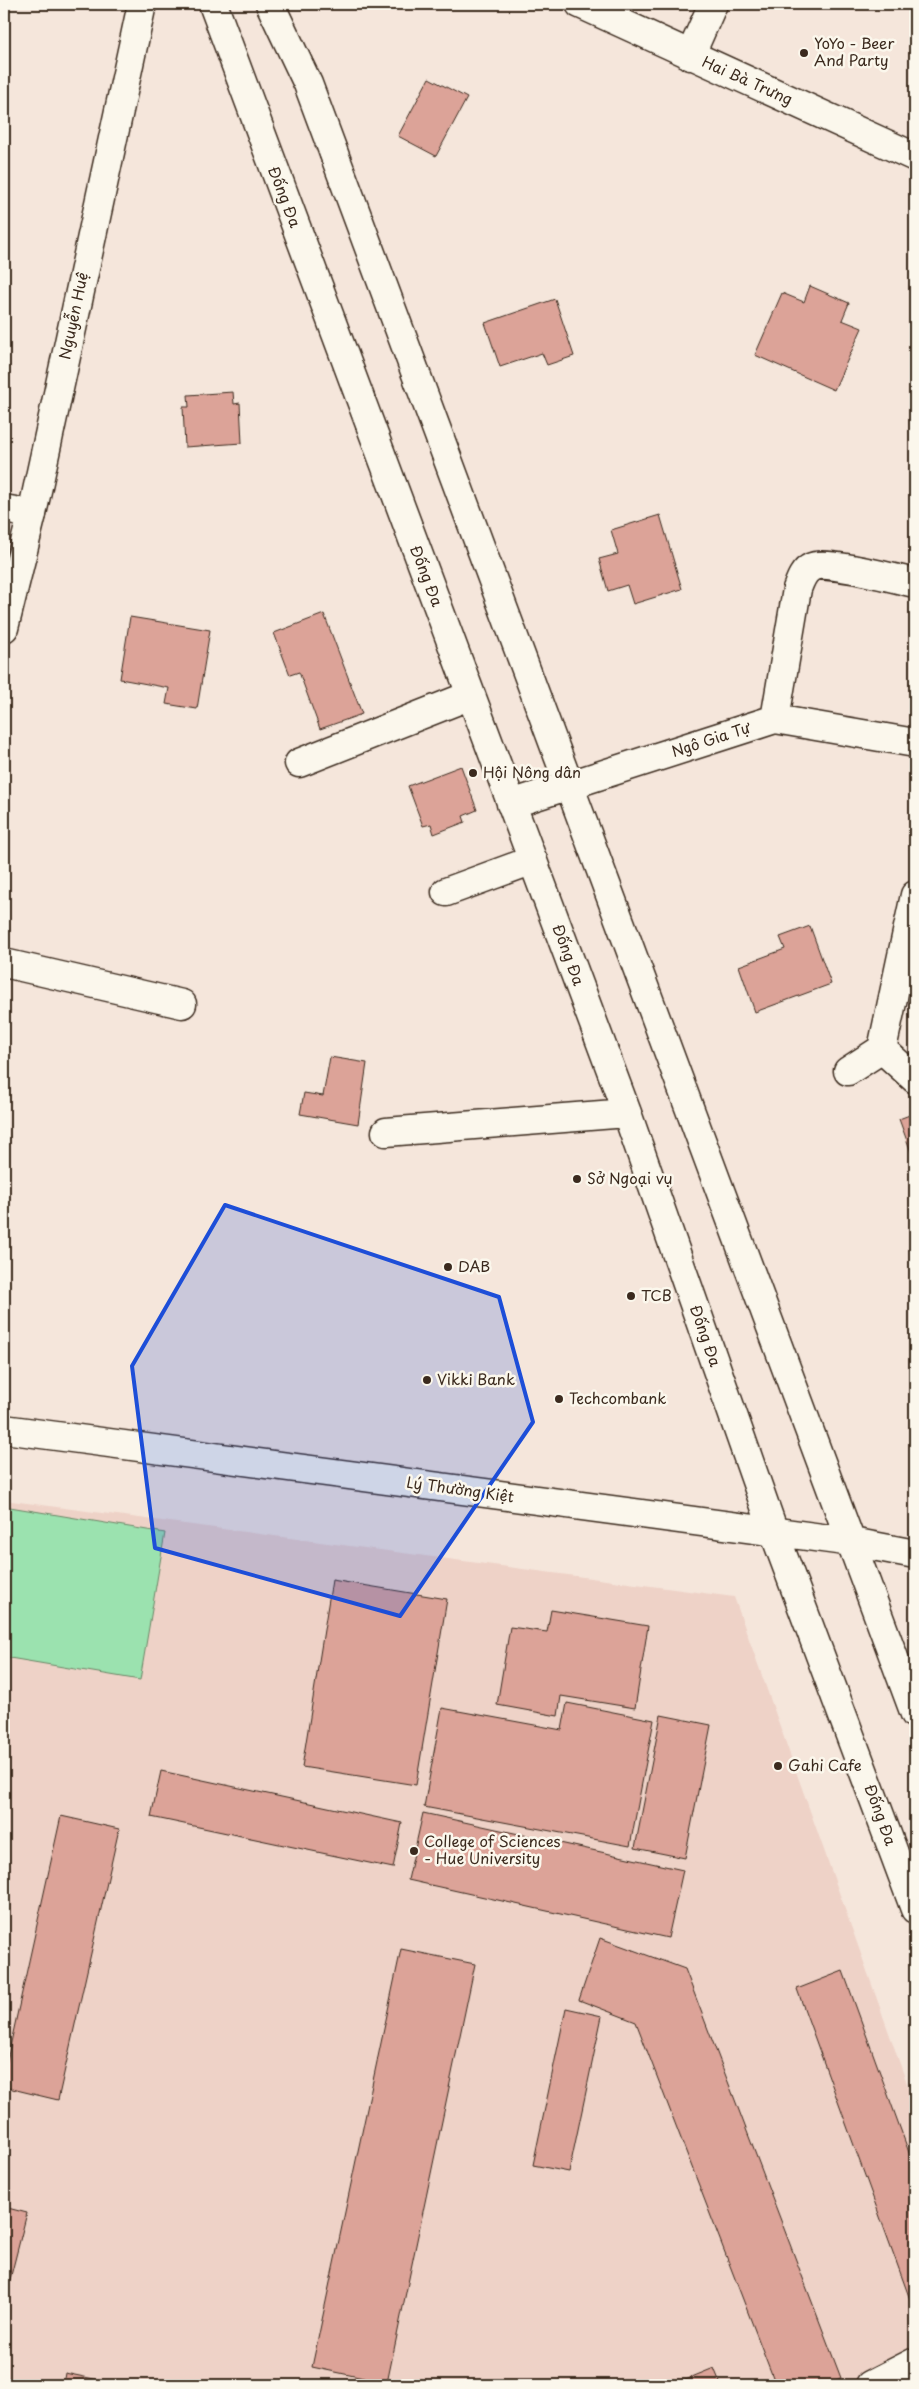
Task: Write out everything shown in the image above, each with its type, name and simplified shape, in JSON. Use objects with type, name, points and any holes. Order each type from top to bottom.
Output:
[{"type":"street","name":"Nguyễn Huệ","points":[[4,627],[32,514],[142,4]]},
{"type":"street","name":"Đống Đa","points":[[213,4],[627,1113],[774,1532],[915,1909]]},
{"type":"street","points":[[270,4],[308,84],[915,1714]]},
{"type":"street","name":"Hai Bà Trưng","points":[[580,4],[690,56],[915,157]]},
{"type":"street","points":[[690,56],[713,4]]},
{"type":"street","points":[[4,509],[32,514]]},
{"type":"street","points":[[776,719],[797,589],[803,574],[813,566],[833,566],[915,583]]},
{"type":"street","points":[[299,763],[471,695]]},
{"type":"street","name":"Ngô Gia Tự","points":[[511,804],[776,719],[915,743]]},
{"type":"street","points":[[446,892],[533,860]]},
{"type":"street","points":[[848,1071],[882,1049],[915,895]]},
{"type":"street","points":[[4,963],[182,1004]]},
{"type":"street","points":[[882,1049],[915,1079]]},
{"type":"street","points":[[386,1132],[627,1113]]},
{"type":"street","name":"Lý Thường Kiệt","points":[[4,1429],[852,1542],[915,1554]]},
{"type":"street","points":[[870,2385],[915,2362]]},
{"type":"highlighted area","points":[[225,1205],[499,1297],[533,1422],[400,1616],[155,1548],[132,1366]]},
{"type":"shaded area","name":"College of Sciences - Hue University","points":[[4,1500],[734,1597],[915,2106],[915,2352],[857,2385],[4,2385]]},
{"type":"green space","points":[[4,1506],[165,1533],[140,1680],[4,1657]]},
{"type":"building","points":[[429,78],[467,98],[436,156],[398,136]]},
{"type":"building","points":[[810,286],[849,303],[842,320],[862,328],[834,390],[755,355],[782,293],[804,302]]},
{"type":"building","points":[[555,299],[574,356],[547,365],[542,353],[500,367],[485,323]]},
{"type":"building","points":[[233,392],[234,404],[240,403],[242,443],[185,447],[183,407],[189,407],[188,395]]},
{"type":"building","points":[[660,515],[682,589],[633,604],[627,585],[608,591],[599,559],[618,554],[611,530]]},
{"type":"building","points":[[324,614],[362,714],[320,729],[299,672],[290,675],[274,633]]},
{"type":"building","points":[[130,617],[210,630],[197,709],[166,704],[169,688],[120,679]]},
{"type":"building","points":[[461,766],[477,810],[463,816],[465,822],[434,834],[431,824],[423,826],[408,786]]},
{"type":"building","points":[[810,926],[831,984],[755,1012],[739,966],[785,949],[780,937]]},
{"type":"building","points":[[330,1057],[367,1063],[358,1124],[300,1114],[304,1093],[323,1096]]},
{"type":"building","points":[[915,1113],[915,1163],[899,1119]]},
{"type":"building","points":[[332,1580],[447,1599],[416,1785],[302,1767]]},
{"type":"building","points":[[551,1610],[648,1626],[635,1708],[561,1696],[558,1716],[497,1705],[510,1627],[547,1632]]},
{"type":"building","points":[[567,1703],[654,1720],[630,1846],[424,1807],[442,1708],[562,1730]]},
{"type":"building","points":[[661,1715],[711,1725],[685,1858],[635,1848]]},
{"type":"building","points":[[161,1771],[402,1823],[393,1868],[151,1817]]},
{"type":"building","points":[[423,1813],[683,1870],[668,1938],[408,1880]]},
{"type":"building","points":[[61,1816],[119,1829],[58,2100],[4,2087],[4,2074]]},
{"type":"building","points":[[600,1938],[685,1969],[841,2378],[824,2385],[776,2385],[636,2022],[579,2000]]},
{"type":"building","points":[[401,1949],[475,1964],[387,2383],[312,2367]]},
{"type":"building","points":[[843,1971],[915,2169],[915,2313],[797,1989]]},
{"type":"building","points":[[566,2008],[602,2016],[569,2172],[533,2165]]},
{"type":"building","points":[[4,2207],[27,2213],[4,2303]]},
{"type":"building","points":[[714,2368],[721,2385],[672,2385]]},
{"type":"building","points":[[65,2373],[123,2385],[63,2385]]},
{"type":"place","name":"YoYo - Beer And Party","points":[[804,53]]},
{"type":"place","name":"Hội Nông dân","points":[[473,773]]},
{"type":"place","name":"Sở Ngoại vụ","points":[[577,1179]]},
{"type":"place","name":"DAB","points":[[448,1267]]},
{"type":"place","name":"TCB","points":[[631,1296]]},
{"type":"place","name":"Vikki Bank","points":[[427,1380]]},
{"type":"place","name":"Techcombank","points":[[559,1399]]},
{"type":"place","name":"Gahi Cafe","points":[[778,1766]]},
{"type":"place","name":"College of Sciences - Hue University","points":[[414,1851]]}]
